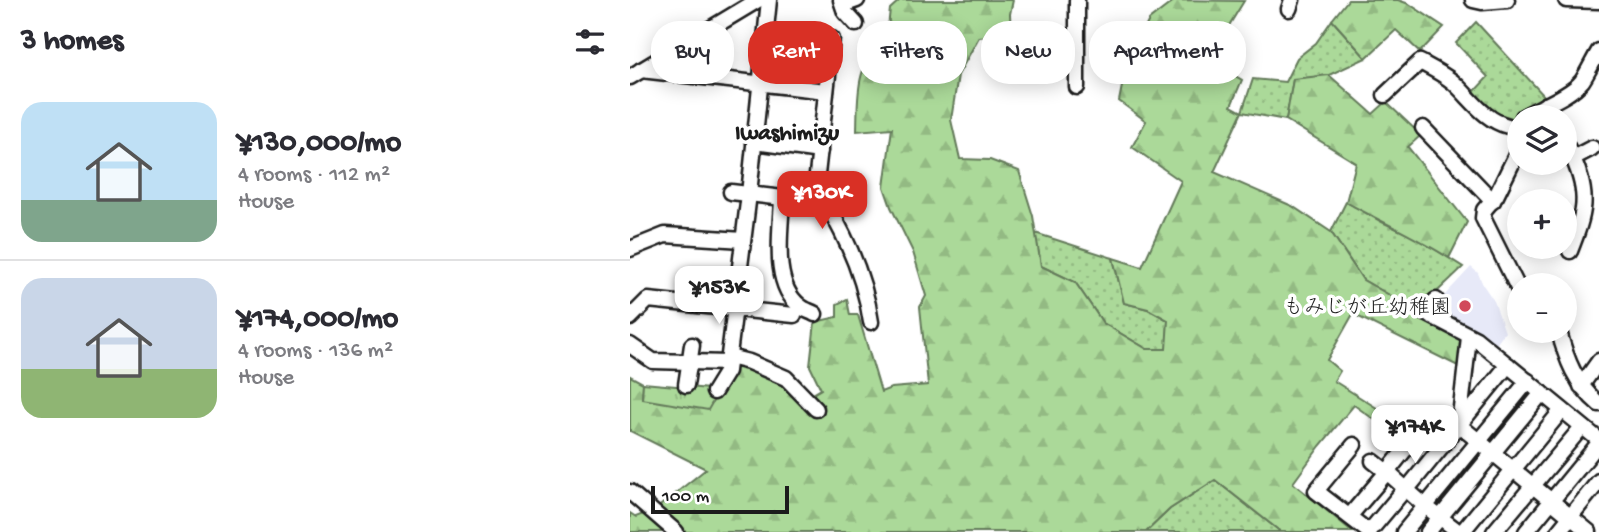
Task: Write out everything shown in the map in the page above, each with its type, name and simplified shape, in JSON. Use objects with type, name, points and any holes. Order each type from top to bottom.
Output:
[{"type":"street","points":[[635,74],[758,0]]},
{"type":"street","points":[[767,21],[768,0]]},
{"type":"street","points":[[856,24],[845,12],[842,2],[858,0]]},
{"type":"street","points":[[1077,0],[1077,87]]},
{"type":"street","points":[[1473,0],[1507,0]]},
{"type":"street","points":[[1566,0],[1599,1]]},
{"type":"street","points":[[1555,105],[1582,80],[1599,51]]},
{"type":"street","points":[[1385,95],[1420,62],[1454,83],[1500,125],[1507,123]]},
{"type":"street","points":[[635,74],[748,83]]},
{"type":"street","points":[[715,392],[727,371],[761,84],[826,91]]},
{"type":"street","points":[[814,202],[827,84]]},
{"type":"street","points":[[1423,128],[1493,201]]},
{"type":"street","points":[[754,142],[820,151]]},
{"type":"street","points":[[1577,156],[1592,148]]},
{"type":"street","points":[[1577,168],[1583,182],[1584,203],[1577,233]]},
{"type":"street","points":[[1507,171],[1493,201],[1484,210],[1483,218],[1510,273]]},
{"type":"street","points":[[731,192],[826,203],[853,255],[864,285],[872,322]]},
{"type":"street","points":[[782,199],[779,259],[786,288],[801,308],[815,314]]},
{"type":"street","points":[[630,249],[665,235],[743,240]]},
{"type":"street","points":[[630,318],[648,300],[793,315]]},
{"type":"street","points":[[1436,300],[1424,312],[1476,339],[1599,442],[1526,532]]},
{"type":"street","points":[[1459,425],[1469,337]]},
{"type":"street","points":[[1563,343],[1581,386],[1599,404]]},
{"type":"street","points":[[630,345],[653,361],[749,362],[786,378],[816,409]]},
{"type":"street","points":[[686,385],[692,345]]},
{"type":"street","points":[[1581,386],[1599,361]]},
{"type":"street","points":[[1354,446],[1316,491],[1372,529],[1508,365]]},
{"type":"street","points":[[1404,532],[1528,382]]},
{"type":"street","points":[[1428,532],[1542,393]]},
{"type":"street","points":[[1373,461],[1460,532],[1562,410]]},
{"type":"street","points":[[1459,425],[1590,532],[1599,522]]},
{"type":"street","points":[[1494,532],[1582,427]]},
{"type":"street","points":[[1353,512],[1416,436]]},
{"type":"street","points":[[1558,532],[1599,481]]},
{"type":"street","points":[[630,492],[676,532]]},
{"type":"shaded area","name":"もみじが丘幼稚園","points":[[1471,267],[1478,273],[1494,301],[1505,332],[1493,349],[1429,312]]},
{"type":"green space","points":[[900,0],[1013,0],[1010,21],[981,21],[981,37],[967,59],[967,21],[889,21],[890,9]]},
{"type":"green space","points":[[1175,0],[1244,1],[1232,21],[1148,21]]},
{"type":"green space","points":[[1348,0],[1398,0],[1409,4],[1444,27],[1420,52],[1396,30],[1366,58],[1332,20]]},
{"type":"green space","points":[[1332,20],[1366,58],[1329,75],[1293,80],[1286,120],[1242,112],[1253,79],[1285,82],[1297,58],[1316,43]]},
{"type":"green space","points":[[1476,22],[1546,98],[1534,105],[1507,105],[1507,116],[1486,110],[1472,94],[1488,77],[1456,43]]},
{"type":"green space","points":[[1329,75],[1373,114],[1386,102],[1421,135],[1408,147],[1467,222],[1449,258],[1346,202],[1356,163],[1286,120],[1293,79]]},
{"type":"green space","points":[[859,84],[957,84],[951,120],[960,159],[990,160],[1019,171],[1033,216],[1041,266],[1075,282],[1103,323],[1147,349],[1166,349],[1168,320],[1148,309],[1124,303],[1113,258],[1142,267],[1181,181],[1132,147],[1146,121],[1119,101],[1122,84],[1240,84],[1231,106],[1242,112],[1214,172],[1292,206],[1331,232],[1363,280],[1458,334],[1465,343],[1460,367],[1353,314],[1327,360],[1340,371],[1334,381],[1415,432],[1404,441],[1354,405],[1293,483],[1353,532],[1281,532],[1215,480],[1170,509],[1146,532],[630,532],[630,513],[636,517],[656,509],[706,469],[630,431],[630,376],[643,383],[642,399],[716,396],[737,364],[811,395],[821,389],[810,366],[815,322],[837,317],[837,304],[847,299],[850,315],[858,315],[881,392],[891,388],[928,385],[920,307],[926,296],[913,252],[884,187],[892,128],[857,131]]},
{"type":"green space","points":[[1346,202],[1419,239],[1463,267],[1417,311],[1363,280],[1331,232]]},
{"type":"green space","points":[[1035,233],[1113,258],[1124,303],[1148,309],[1168,320],[1167,349],[1147,349],[1103,323],[1075,282],[1041,266]]},
{"type":"green space","points":[[643,383],[709,389],[716,396],[708,410],[642,399]]},
{"type":"green space","points":[[1215,480],[1281,532],[1146,532],[1170,509]]},
{"type":"place","name":"もみじが丘幼稚園","points":[[1465,306]]},
{"type":"district","name":"Iwashimizu","points":[[787,131]]}]
